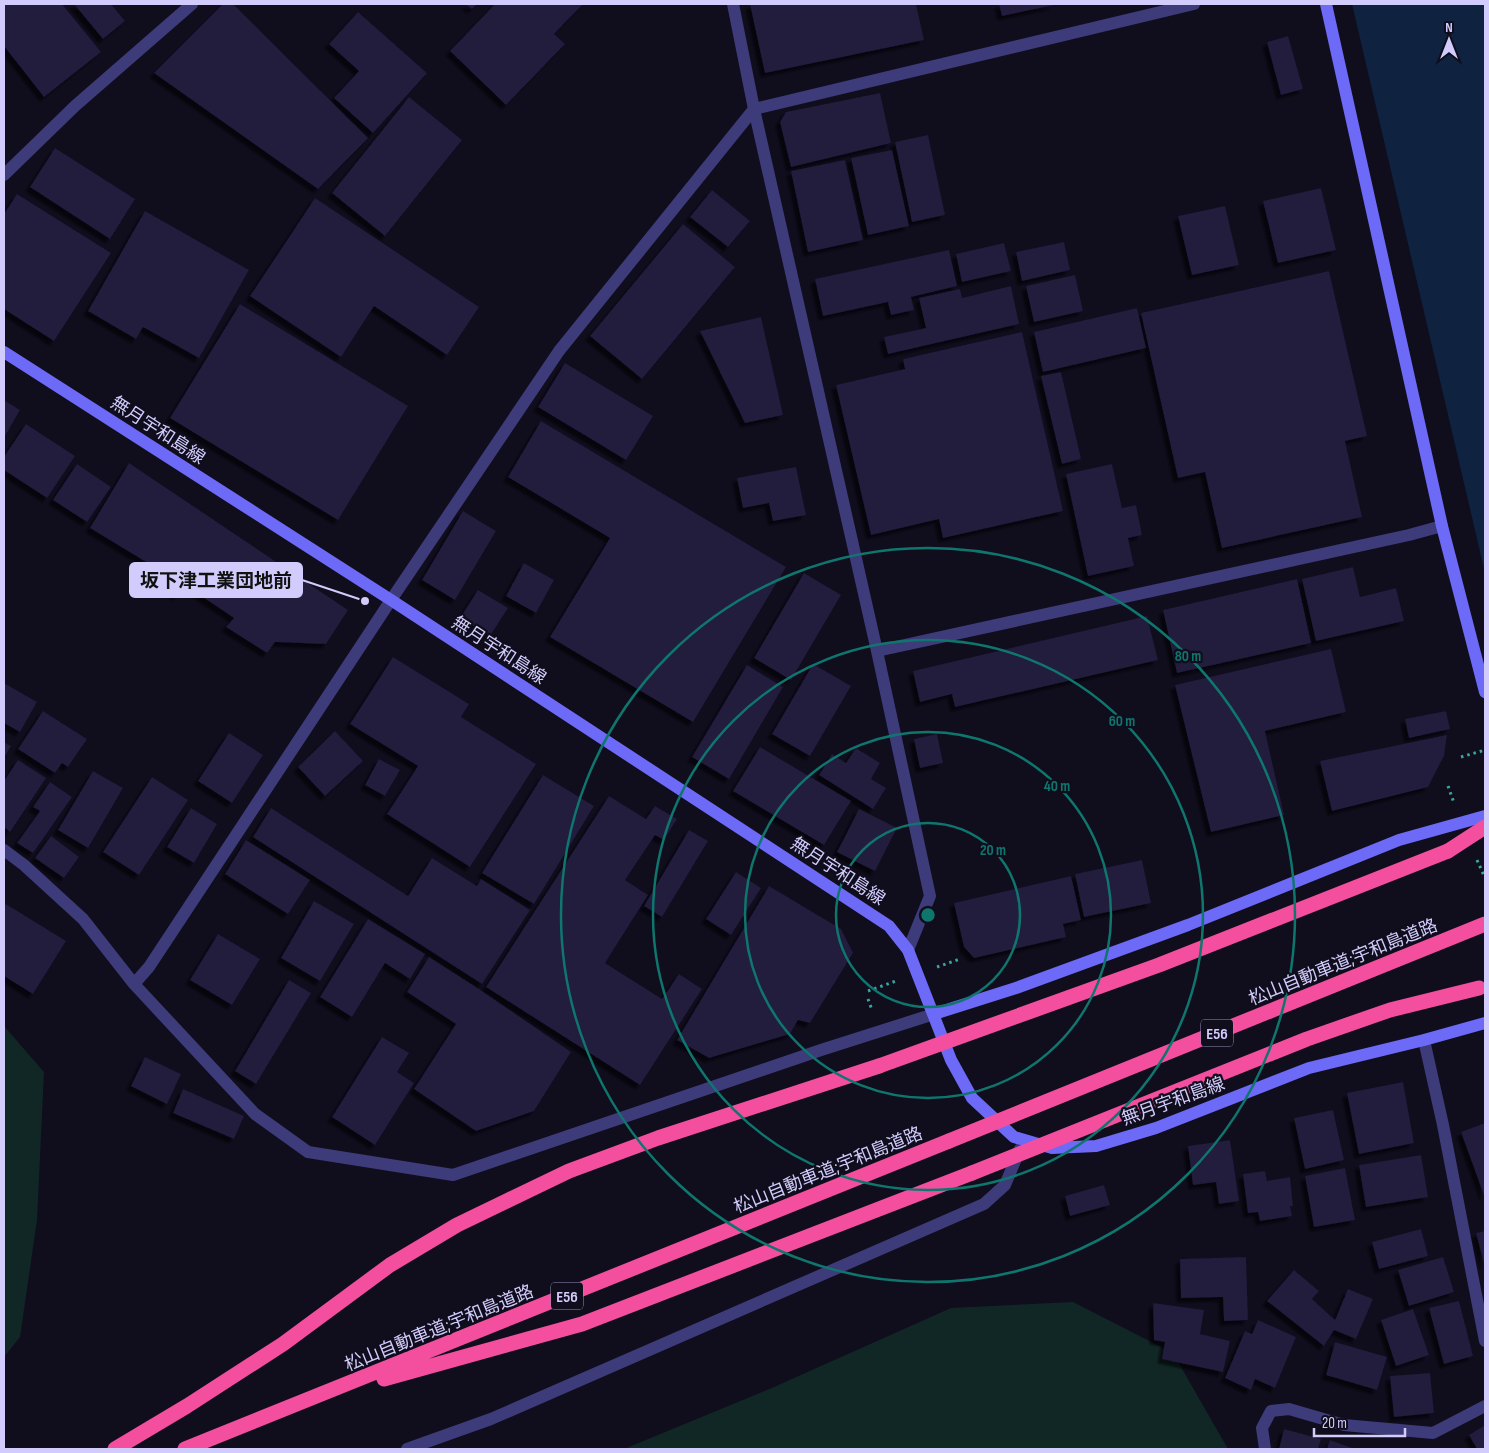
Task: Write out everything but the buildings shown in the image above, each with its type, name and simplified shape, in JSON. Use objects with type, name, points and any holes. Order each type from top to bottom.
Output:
[{"type":"highway","points":[[115,1449],[187,1406],[275,1349],[390,1265],[457,1225],[578,1168],[658,1138],[879,1066],[1159,965],[1448,852],[1485,827]]},
{"type":"highway","name":"松山自動車道;宇和島道路","points":[[185,1449],[316,1398],[1485,924]]},
{"type":"highway","points":[[316,1398],[582,1324],[972,1173],[1307,1039],[1390,1010],[1482,988]]},
{"type":"main road","points":[[1326,4],[1442,526],[1485,692]]},
{"type":"main road","name":"無月宇和島線","points":[[4,352],[391,600],[889,926],[908,950],[951,1060],[972,1098],[1014,1137],[1052,1148],[1096,1146],[1156,1128],[1309,1068],[1485,1023]]},
{"type":"main road","points":[[934,1014],[1016,988],[1188,925],[1400,840],[1485,816]]},
{"type":"street","points":[[4,174],[75,106],[192,4]]},
{"type":"street","points":[[733,4],[754,109],[877,651],[930,896],[908,950]]},
{"type":"street","points":[[134,984],[149,967],[391,600],[559,350],[754,109],[1194,4]]},
{"type":"street","points":[[877,651],[1400,537],[1442,526]]},
{"type":"street","points":[[4,850],[24,865],[83,919],[134,984],[256,1114],[308,1152],[453,1176],[811,1053],[934,1014]]},
{"type":"street","points":[[1424,1040],[1443,1125],[1485,1341]]},
{"type":"street","points":[[407,1449],[500,1415],[984,1204],[1005,1185],[1024,1140]]},
{"type":"street","points":[[1265,1449],[1262,1428],[1271,1411],[1289,1409],[1344,1425],[1433,1433],[1485,1406]]},
{"type":"path","points":[[1461,757],[1485,750]]},
{"type":"green space","points":[[4,1026],[44,1072],[37,1220],[20,1337],[4,1357]]},
{"type":"green space","points":[[1073,1302],[1173,1353],[1228,1449],[624,1449],[774,1387],[951,1308]]},
{"type":"water","points":[[1352,4],[1485,4],[1485,573]]},
{"type":"place","name":"坂下津工業団地前","points":[[365,601]]}]
